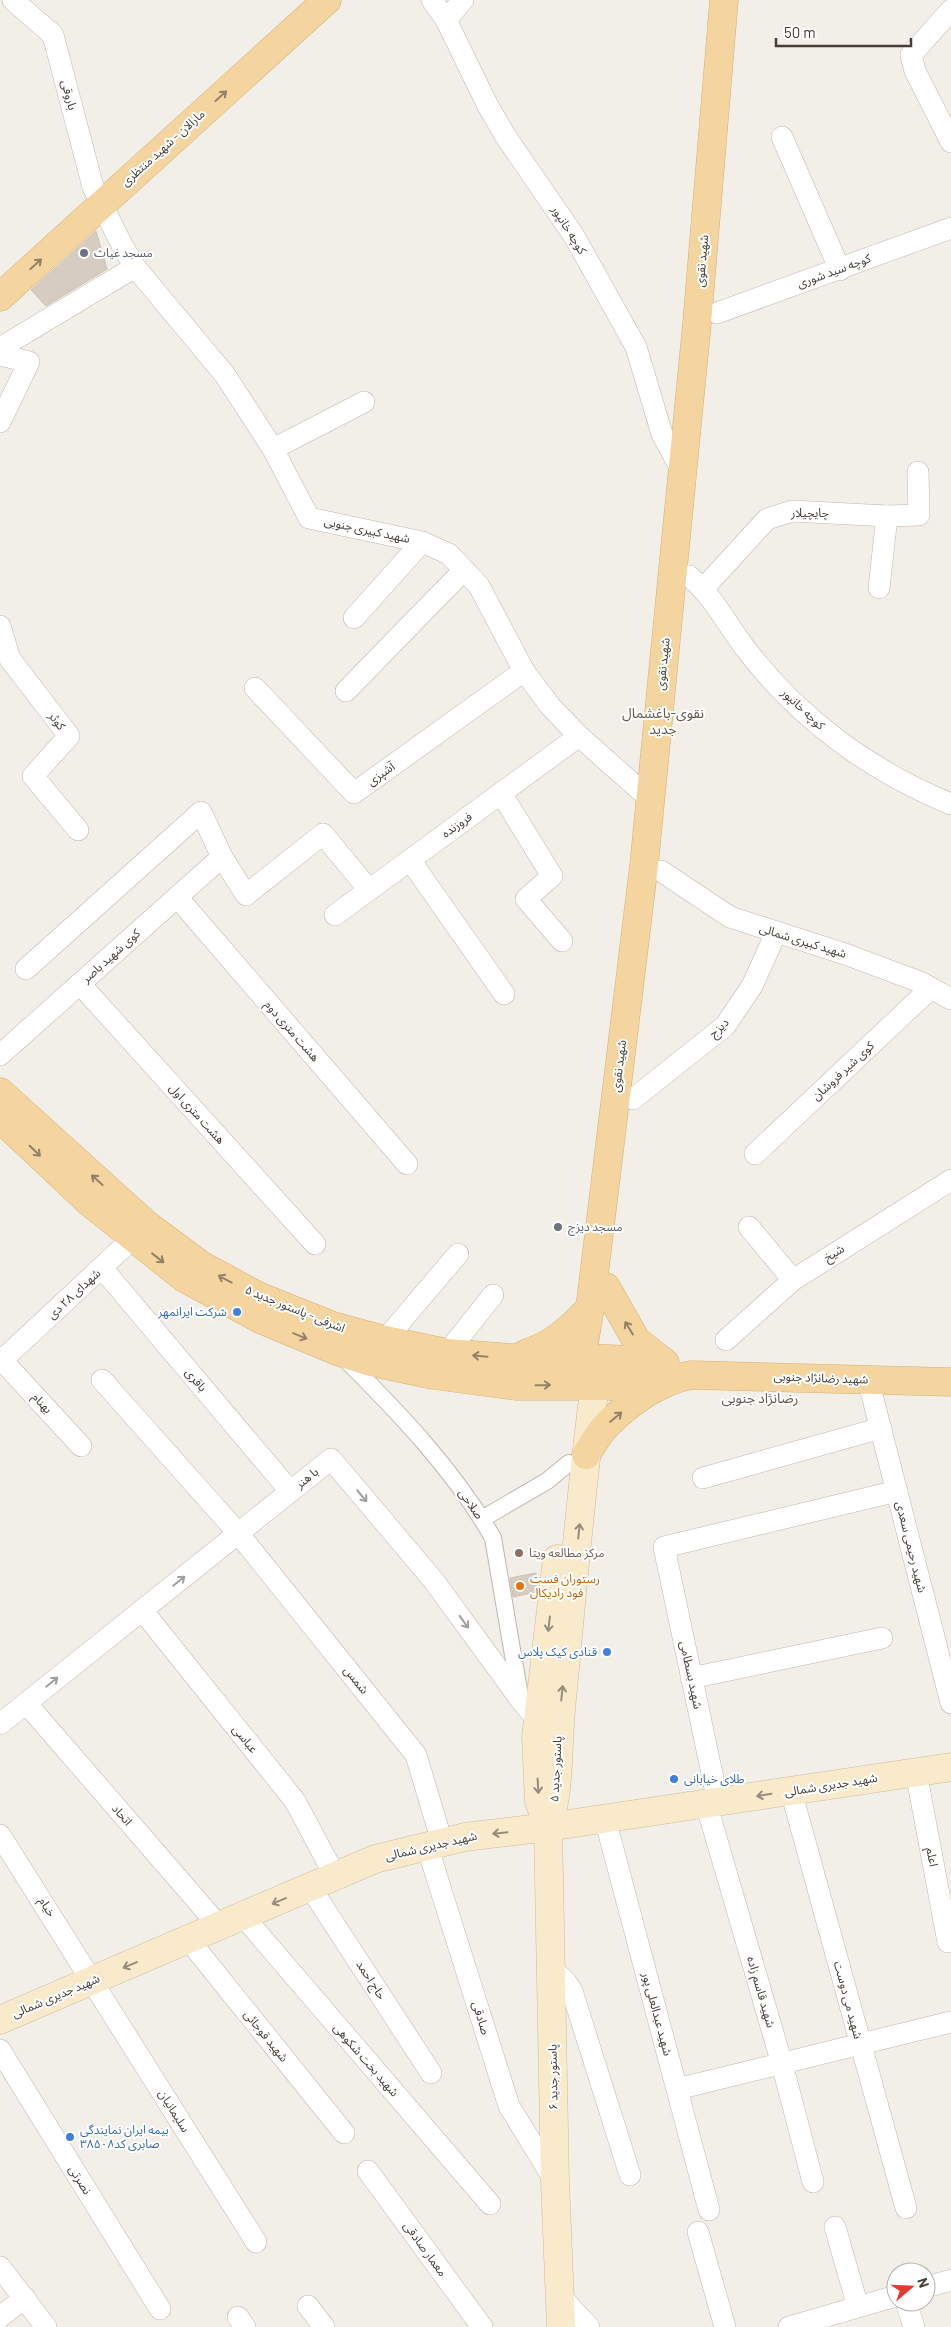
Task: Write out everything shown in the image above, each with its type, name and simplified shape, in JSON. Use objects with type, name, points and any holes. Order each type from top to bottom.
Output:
[{"type":"main road","name":"مارالان - شهید منتظری","points":[[0,296],[327,0]]},
{"type":"main road","name":"شهید نقوی","points":[[588,1371],[590,1308],[650,799],[682,472],[724,0]]},
{"type":"main road","name":"شهید نقوی","points":[[588,1371],[606,1286],[633,1099],[697,582],[743,0]]},
{"type":"main road","name":"اشرفی - پاستور جدید ۵","points":[[0,1092],[184,1278],[260,1320],[367,1361],[432,1375],[516,1386],[588,1371]]},
{"type":"main road","name":"اشرفی - پاستور جدید ۵","points":[[0,1118],[89,1202],[258,1296],[333,1326],[385,1340],[447,1353],[512,1358],[588,1371]]},
{"type":"main road","points":[[606,1286],[636,1340],[661,1373]]},
{"type":"main road","points":[[512,1358],[542,1348],[565,1334],[590,1308]]},
{"type":"main road","points":[[588,1371],[661,1373]]},
{"type":"main road","name":"پاستور جدید ۵","points":[[548,1827],[539,1801],[536,1737],[588,1371]]},
{"type":"main road","points":[[577,1459],[605,1427],[661,1373]]},
{"type":"main road","name":"شهید رضانژاد جنوبی","points":[[661,1373],[674,1378],[691,1374],[951,1382]]},
{"type":"main road","name":"پاستور جدید ۵","points":[[548,1827],[556,1803],[558,1740],[577,1459]]},
{"type":"main road","name":"شهید جدیری شمالی","points":[[0,2020],[375,1859],[465,1837],[605,1819],[951,1767]]},
{"type":"main road","name":"پاستور جدید ۶","points":[[548,1827],[555,2181],[561,2327]]},
{"type":"street","name":"باروقی","points":[[13,0],[53,35],[93,187],[102,204]]},
{"type":"street","name":"کوچه خانپور","points":[[432,0],[446,20],[480,93],[506,137],[574,236],[636,347],[662,434],[682,472]]},
{"type":"street","points":[[446,20],[463,0]]},
{"type":"street","points":[[951,10],[911,55],[916,71],[951,142]]},
{"type":"street","points":[[782,137],[840,270]]},
{"type":"street","name":"شهید کبیری جنوبی","points":[[102,204],[135,267],[225,375],[273,449],[309,518],[422,542],[449,554],[479,586],[524,671],[551,707],[579,736],[650,799]]},
{"type":"street","name":"کوچه سید شوری","points":[[717,313],[840,270],[951,228]]},
{"type":"street","points":[[0,348],[135,267]]},
{"type":"street","points":[[0,355],[29,362],[0,422]]},
{"type":"street","points":[[273,449],[364,402]]},
{"type":"street","name":"چایچیلار","points":[[697,582],[767,519],[792,511],[887,516],[919,515],[918,472]]},
{"type":"street","points":[[879,588],[887,516]]},
{"type":"street","points":[[354,618],[422,542]]},
{"type":"street","points":[[346,691],[464,570]]},
{"type":"street","name":"کوچه خانپور","points":[[697,582],[745,648],[799,709],[842,744],[882,771],[920,792],[951,804]]},
{"type":"street","name":"کوثر","points":[[0,626],[10,658],[69,736],[33,776],[78,830]]},
{"type":"street","name":"آشپزی","points":[[255,688],[354,793],[524,671]]},
{"type":"street","name":"فروزنده","points":[[335,915],[579,736]]},
{"type":"street","points":[[501,793],[552,876],[526,899],[562,941]]},
{"type":"street","points":[[26,969],[201,812],[222,857],[246,895],[323,834],[369,890]]},
{"type":"street","name":"کوی شهید باصر","points":[[0,1055],[222,857]]},
{"type":"street","points":[[410,860],[504,994]]},
{"type":"street","name":"شهید کبیری شمالی","points":[[661,871],[730,918],[776,934],[845,954],[931,988],[951,999]]},
{"type":"street","name":"هشت متری دوم","points":[[177,898],[407,1164]]},
{"type":"street","name":"دیزج","points":[[633,1099],[725,1026],[752,986],[776,934]]},
{"type":"street","name":"هشت متری اول","points":[[80,984],[315,1244]]},
{"type":"street","name":"کوی شیر فروشان","points":[[755,1154],[931,988]]},
{"type":"street","name":"شیخ","points":[[726,1340],[793,1280],[951,1180]]},
{"type":"street","points":[[749,1227],[793,1280]]},
{"type":"street","name":"شهدای ۲۸ دی","points":[[1,1360],[140,1232]]},
{"type":"street","points":[[385,1340],[458,1254]]},
{"type":"street","name":"باقری","points":[[102,1268],[290,1491]]},
{"type":"street","points":[[447,1353],[493,1295]]},
{"type":"street","name":"صلاحی","points":[[337,1351],[436,1456],[482,1519],[493,1538],[520,1699]]},
{"type":"street","name":"بهنام","points":[[1,1360],[81,1446]]},
{"type":"street","name":"شمس","points":[[102,1380],[238,1533],[416,1754],[435,1844]]},
{"type":"street","name":"شهید رحیمی سعدی","points":[[872,1390],[951,1703]]},
{"type":"street","points":[[703,1478],[881,1428]]},
{"type":"street","name":"با هنر","points":[[0,1724],[331,1459],[434,1581],[538,1722],[558,1740]]},
{"type":"street","points":[[482,1519],[547,1481],[577,1459]]},
{"type":"street","name":"شهید بسطامی","points":[[712,1803],[691,1678],[664,1547],[897,1491]]},
{"type":"street","name":"عباسی","points":[[142,1610],[295,1801],[322,1882]]},
{"type":"street","points":[[691,1678],[882,1638]]},
{"type":"street","name":"اتحاد","points":[[26,1703],[231,1921]]},
{"type":"street","name":"اعلم","points":[[916,1772],[948,1942]]},
{"type":"street","name":"شهید می دوست","points":[[791,1791],[906,2208]]},
{"type":"street","name":"شهید قاسم زاده","points":[[712,1803],[813,2182]]},
{"type":"street","name":"شهید عبدالعلی پور","points":[[605,1819],[709,2210]]},
{"type":"street","name":"خیام","points":[[0,1834],[93,1980]]},
{"type":"street","name":"صادقی","points":[[435,1844],[509,2106],[555,2181]]},
{"type":"street","name":"حاج احمد","points":[[322,1882],[431,2073]]},
{"type":"street","name":"شهید بخت شکوهی","points":[[231,1921],[490,2204]]},
{"type":"street","name":"شهید قوجائی","points":[[188,1939],[344,2133]]},
{"type":"street","points":[[552,1969],[566,1982],[572,1991],[630,2176]]},
{"type":"street","name":"سلیمانیان","points":[[93,1980],[256,2242]]},
{"type":"street","points":[[677,2089],[951,2022]]},
{"type":"street","name":"نصرتی","points":[[0,2050],[160,2309]]},
{"type":"street","name":"معمار صادقی","points":[[368,2171],[482,2327]]},
{"type":"street","points":[[835,2227],[858,2307]]},
{"type":"street","points":[[698,2232],[725,2327]]},
{"type":"street","points":[[0,2267],[46,2327]]},
{"type":"street","points":[[936,2284],[951,2280]]},
{"type":"street","points":[[560,2296],[589,2327]]},
{"type":"street","points":[[0,2317],[25,2298]]},
{"type":"street","points":[[789,2327],[886,2299]]},
{"type":"street","points":[[308,2306],[324,2327]]},
{"type":"street","points":[[909,2312],[914,2327]]},
{"type":"building","name":"مسجد غیاث","points":[[96,231],[107,269],[46,306],[31,290]]},
{"type":"building","name":"رستوران فست فود رادیکال","points":[[536,1573],[536,1592],[513,1597],[510,1578]]},
{"type":"place","name":"مسجد غیاث","points":[[84,253]]},
{"type":"place","name":"مسجد دیزج","points":[[558,1227]]},
{"type":"place","name":"شرکت ایرانمهر","points":[[237,1312]]},
{"type":"place","name":"مرکز مطالعه ویتا","points":[[519,1553]]},
{"type":"place","name":"رستوران فست فود رادیکال","points":[[520,1586]]},
{"type":"place","name":"قنادی کیک پلاس","points":[[607,1652]]},
{"type":"place","name":"طلای خیابانی","points":[[674,1779]]},
{"type":"place","name":"بیمه ایران نمایندگی صابری کد۳۸۵۰۸","points":[[70,2137]]},
{"type":"district","name":"نقوی-باغشمال جدید","points":[[663,722]]},
{"type":"district","name":"رضانژاد جنوبی","points":[[760,1398]]}]
